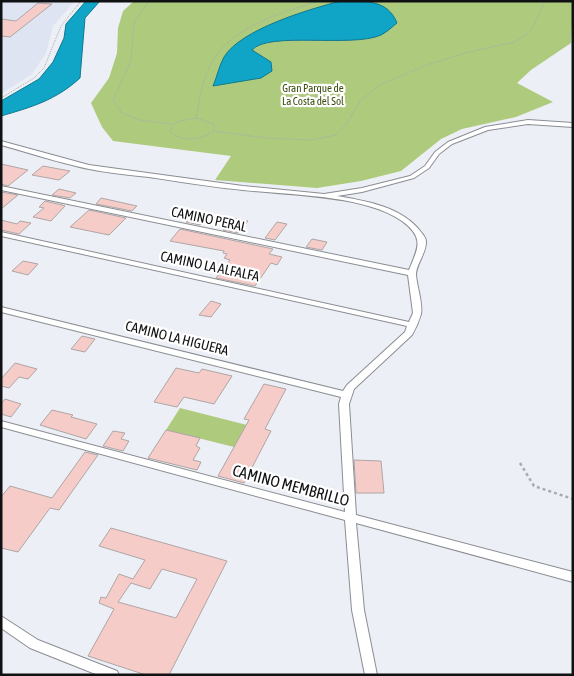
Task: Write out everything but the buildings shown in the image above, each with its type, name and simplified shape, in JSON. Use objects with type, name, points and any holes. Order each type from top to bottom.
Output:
[{"type":"street","points":[[324,196],[362,190],[412,178],[450,143],[487,128],[528,122],[573,126]]},
{"type":"street","points":[[1,143],[90,167],[243,188],[324,196],[374,206],[401,217],[422,239],[422,247],[412,273],[416,313],[413,325],[401,342],[357,380],[346,395],[344,413],[358,610],[372,675]]},
{"type":"street","name":"CAMINO PERAL","points":[[1,188],[412,273]]},
{"type":"street","name":"CAMINO LA ALFALFA","points":[[1,234],[413,325]]},
{"type":"street","name":"CAMINO LA HIGUERA","points":[[1,310],[346,395]]},
{"type":"street","name":"CAMINO MEMBRILLO","points":[[1,424],[573,577]]},
{"type":"street","points":[[1,621],[34,644],[114,675]]},
{"type":"path","points":[[1,98],[34,78],[44,68],[56,42],[60,26],[81,1]]},
{"type":"path","points":[[149,1],[137,14],[132,30],[132,57],[113,100],[122,113],[140,120],[172,124],[196,118],[214,124],[214,131]]},
{"type":"path","points":[[196,118],[203,84],[216,55],[241,33],[274,17],[320,1]]},
{"type":"path","points":[[172,124],[170,131],[172,134],[182,138],[205,137],[214,131],[266,138],[312,140],[336,135],[348,122],[360,100],[381,84],[427,65],[465,53],[515,42],[531,31],[545,1]]},
{"type":"path","points":[[520,463],[534,486],[573,499]]},
{"type":"shaded area","points":[[1,1],[75,1],[53,26],[46,53],[32,74],[1,94]]},
{"type":"green space","name":"Gran Parque de La Costa del Sol","points":[[134,1],[573,1],[571,43],[531,70],[517,83],[553,102],[516,117],[462,129],[441,139],[401,171],[361,181],[317,188],[215,180],[231,156],[113,141],[102,127],[91,103],[109,78],[117,53],[118,28],[123,11]]},
{"type":"green space","points":[[180,408],[247,425],[234,447],[166,430]]},
{"type":"water","points":[[86,1],[100,1],[85,18],[80,78],[53,97],[33,106],[1,116],[1,101],[39,79],[53,62],[64,38],[66,24]]},
{"type":"water","points":[[341,1],[375,3],[388,10],[397,23],[381,35],[368,39],[292,40],[261,44],[252,50],[271,62],[272,71],[261,78],[213,86],[224,57],[245,38],[260,29],[295,15]]}]
